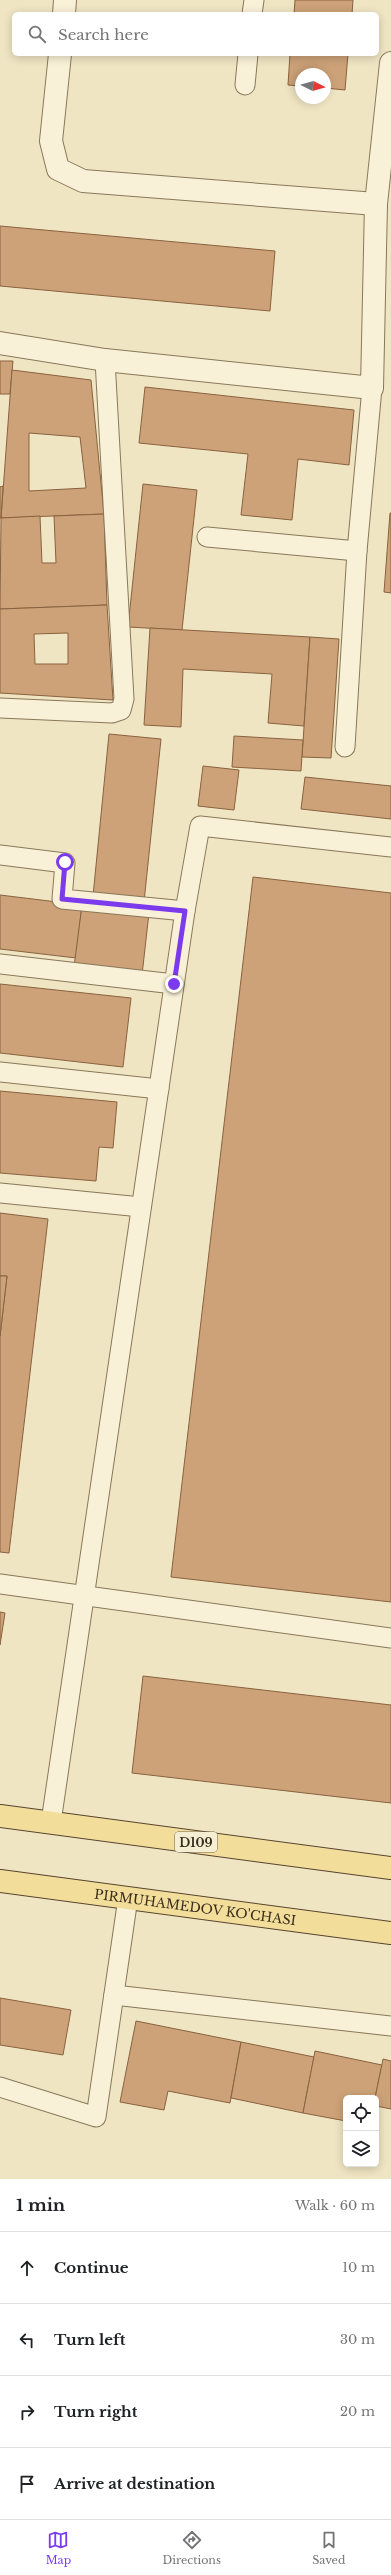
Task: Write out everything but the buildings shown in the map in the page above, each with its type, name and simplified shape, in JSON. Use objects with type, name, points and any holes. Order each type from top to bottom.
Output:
[{"type":"main road","name":"D109","points":[[0,1816],[391,1868]]},
{"type":"main road","name":"PIRMUHAMEDOV KO'CHASI","points":[[0,1881],[391,1933]]},
{"type":"street","points":[[64,12],[65,0]]},
{"type":"street","points":[[60,56],[51,141],[58,169],[83,181],[376,204]]},
{"type":"street","points":[[0,343],[105,360],[372,388],[383,338],[376,204],[391,63]]},
{"type":"lane","points":[[252,12],[254,0]]},
{"type":"lane","points":[[245,85],[248,56]]},
{"type":"lane","points":[[0,708],[112,713],[121,710],[124,699],[105,360]]},
{"type":"lane","points":[[345,747],[357,551],[372,388]]},
{"type":"lane","points":[[208,536],[357,551]]},
{"type":"lane","points":[[51,1822],[174,984],[200,826],[391,847]]},
{"type":"lane","points":[[0,855],[65,862],[62,899],[185,911]]},
{"type":"lane","points":[[0,964],[174,984]]},
{"type":"lane","points":[[0,1072],[159,1089]]},
{"type":"lane","points":[[0,1193],[141,1207]]},
{"type":"lane","points":[[0,1584],[391,1638]]},
{"type":"lane","points":[[0,2087],[96,2116],[128,1898]]},
{"type":"lane","points":[[114,1995],[391,2026]]},
{"type":"route","points":[[65,862],[62,899],[185,911],[174,984]]}]
